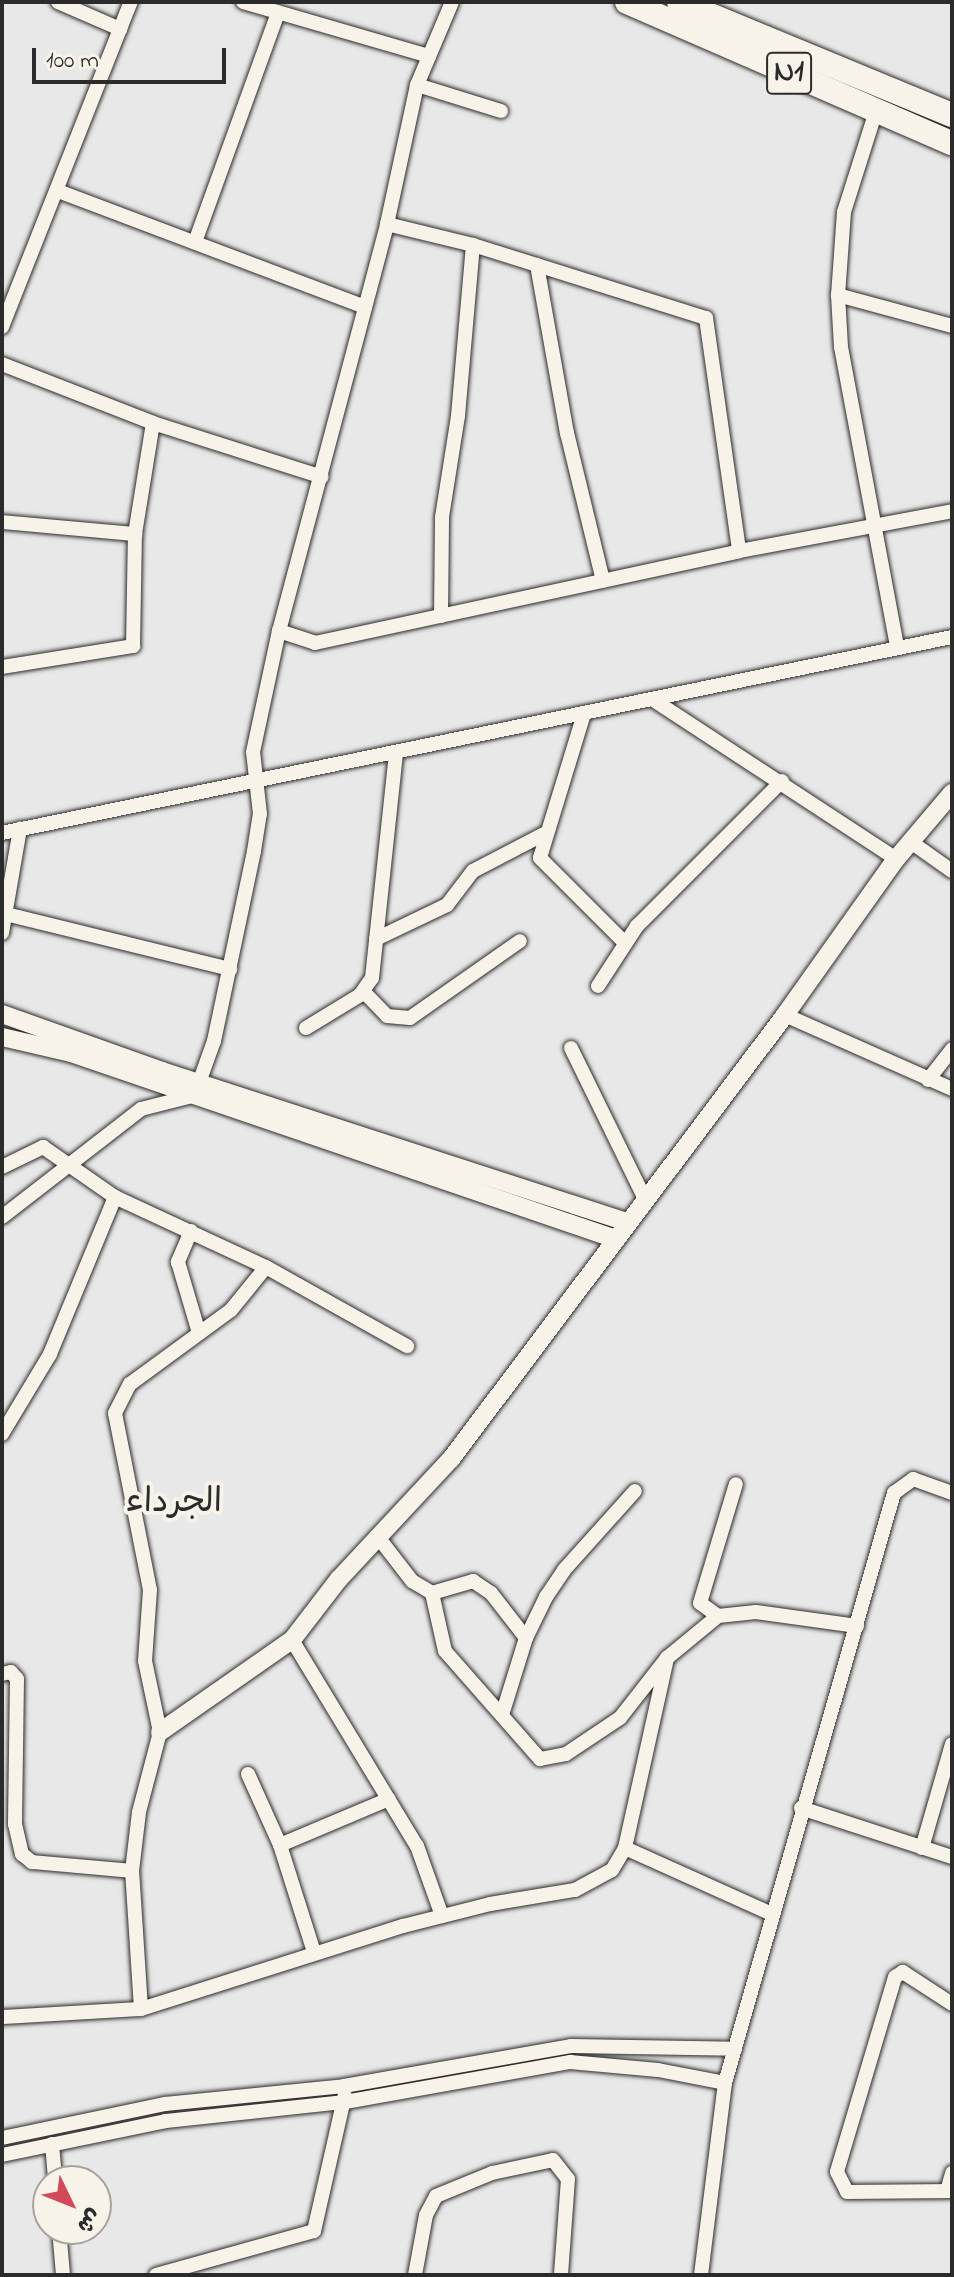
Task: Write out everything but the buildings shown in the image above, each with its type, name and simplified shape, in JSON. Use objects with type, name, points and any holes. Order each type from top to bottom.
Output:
[{"type":"highway","name":"N1","points":[[627,2],[952,143]]},
{"type":"highway","name":"N1","points":[[679,2],[952,115]]},
{"type":"highway","points":[[905,123],[915,99]]},
{"type":"street","points":[[58,2],[120,29]]},
{"type":"street","points":[[2,327],[131,2]]},
{"type":"street","points":[[243,2],[277,15],[306,18],[429,56]]},
{"type":"street","points":[[196,1088],[230,969],[260,814],[253,752],[279,631],[387,224],[417,85],[452,2]]},
{"type":"street","points":[[195,242],[277,15]]},
{"type":"street","points":[[417,85],[501,111]]},
{"type":"street","points":[[876,111],[844,212],[838,295],[841,347],[897,646]]},
{"type":"street","points":[[58,191],[365,307]]},
{"type":"street","points":[[387,224],[473,245],[706,318],[739,551]]},
{"type":"street","points":[[441,616],[442,517],[458,416],[473,245]]},
{"type":"street","points":[[537,265],[567,433],[603,581]]},
{"type":"street","points":[[838,295],[952,326]]},
{"type":"street","points":[[2,364],[153,423],[322,477]]},
{"type":"street","points":[[2,667],[133,646],[135,534],[153,423]]},
{"type":"street","points":[[279,631],[315,643],[739,551],[952,511]]},
{"type":"street","points":[[2,522],[135,534]]},
{"type":"street","points":[[2,833],[583,717],[897,646],[952,637]]},
{"type":"street","points":[[655,701],[699,734],[782,781],[896,859]]},
{"type":"street","points":[[583,717],[539,852],[544,866],[624,942]]},
{"type":"street","points":[[306,1028],[364,992],[372,978],[396,753]]},
{"type":"street","points":[[598,986],[624,942],[665,894],[782,781]]},
{"type":"street","points":[[160,1732],[292,1640],[378,1537],[451,1459],[625,1221],[785,1015],[896,859],[952,793]]},
{"type":"street","points":[[2,933],[20,829]]},
{"type":"street","points":[[376,939],[447,905],[473,871],[544,834]]},
{"type":"street","points":[[911,842],[952,871]]},
{"type":"street","points":[[6,914],[230,969]]},
{"type":"street","points":[[364,992],[387,1016],[410,1018],[520,941]]},
{"type":"street","points":[[2,1014],[196,1088],[613,1238]]},
{"type":"street","points":[[785,1015],[952,1089]]},
{"type":"street","points":[[2,1037],[196,1088],[625,1221]]},
{"type":"street","points":[[571,1048],[644,1197]]},
{"type":"street","points":[[928,1080],[952,1049]]},
{"type":"street","points":[[2,1217],[141,1109],[196,1088]]},
{"type":"street","points":[[2,1167],[43,1147],[115,1197],[266,1267],[407,1346]]},
{"type":"street","points":[[2,1434],[50,1354],[115,1197]]},
{"type":"street","points":[[191,1231],[178,1262],[199,1333]]},
{"type":"street","points":[[141,2009],[132,1871],[139,1812],[160,1732],[145,1661],[150,1590],[115,1413],[130,1384],[248,1293],[266,1267]]},
{"type":"street","points":[[701,2275],[725,2083],[801,1808],[894,1493],[913,1479],[952,1493]]},
{"type":"street","points":[[718,1616],[700,1603],[736,1484]]},
{"type":"street","points":[[502,1715],[526,1638],[564,1570],[635,1491]]},
{"type":"street","points":[[378,1537],[412,1581],[432,1593],[445,1651],[540,1759],[566,1754],[620,1718],[667,1658],[718,1616],[756,1612],[857,1626]]},
{"type":"street","points":[[432,1593],[473,1581],[491,1593],[526,1638]]},
{"type":"street","points":[[292,1640],[417,1846],[442,1916]]},
{"type":"street","points":[[2,2017],[141,2009],[314,1952],[442,1916],[575,1890],[612,1870],[625,1848],[667,1658]]},
{"type":"street","points":[[2,1674],[11,1672],[17,1679],[15,1824],[22,1854],[32,1862],[132,1871]]},
{"type":"street","points":[[922,1848],[952,1744]]},
{"type":"street","points":[[248,1774],[280,1845],[314,1952]]},
{"type":"street","points":[[280,1845],[389,1799]]},
{"type":"street","points":[[801,1808],[952,1857]]},
{"type":"street","points":[[625,1848],[772,1914]]},
{"type":"street","points":[[952,2004],[903,1972],[895,1977],[837,2172],[847,2192],[950,2191],[952,2173]]},
{"type":"street","points":[[2,2138],[165,2104],[344,2086],[571,2046],[735,2049]]},
{"type":"street","points":[[2,2155],[166,2121],[345,2102],[570,2062],[658,2070],[725,2083]]},
{"type":"street","points":[[156,2275],[314,2231],[345,2102],[344,2086]]},
{"type":"street","points":[[52,2144],[54,2165]]},
{"type":"street","points":[[415,2275],[426,2215],[436,2196],[492,2173],[553,2160],[568,2179],[561,2275]]},
{"type":"street","points":[[60,2245],[63,2275]]},
{"type":"district","name":"الجرداء","points":[[174,1504]]}]
